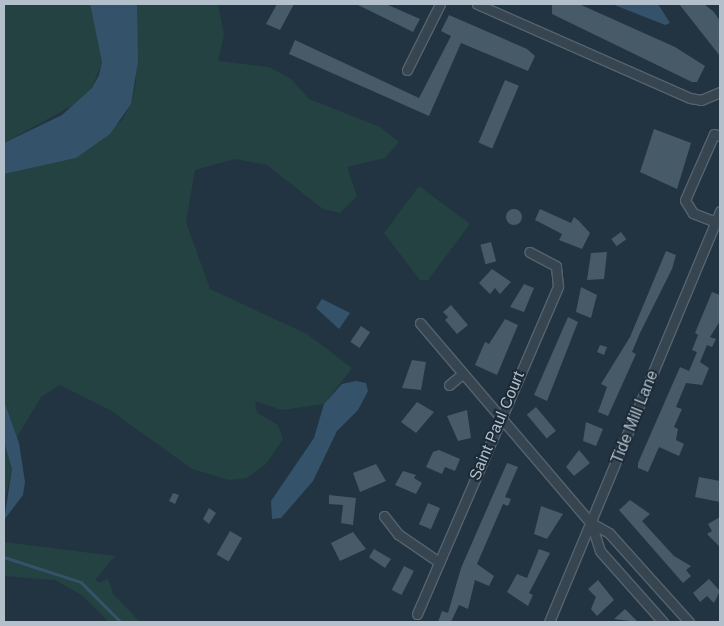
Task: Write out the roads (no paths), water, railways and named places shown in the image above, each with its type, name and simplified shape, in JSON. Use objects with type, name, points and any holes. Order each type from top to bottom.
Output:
[{"type":"street","points":[[408,70],[440,4]]},
{"type":"street","points":[[476,4],[690,98],[701,100],[720,92]]},
{"type":"street","points":[[716,222],[693,213],[685,200],[714,134],[720,136]]},
{"type":"street","name":"Tide Mill Lane","points":[[549,622],[720,211]]},
{"type":"street","name":"Saint Paul Court","points":[[417,614],[500,415],[558,286],[556,266],[530,252]]},
{"type":"street","points":[[420,323],[591,523],[609,533],[690,622]]},
{"type":"street","points":[[448,384],[462,374]]},
{"type":"street","points":[[384,516],[398,534],[439,562]]},
{"type":"street","points":[[591,523],[600,551],[663,622]]},
{"type":"water","points":[[90,4],[137,4],[138,62],[131,104],[110,134],[76,158],[4,174],[4,143],[62,115],[92,88],[99,75],[102,62]]},
{"type":"water","points":[[612,4],[658,4],[670,23],[665,25]]},
{"type":"water","points":[[322,299],[350,313],[339,329],[316,308]]},
{"type":"water","points":[[356,381],[366,383],[368,391],[358,410],[337,431],[313,481],[281,518],[272,519],[271,501],[314,438],[324,404],[342,384]]},
{"type":"water","points":[[4,401],[19,443],[25,482],[23,495],[4,520],[12,469],[4,442]]},
{"type":"waterway","points":[[4,557],[81,582],[121,622]]}]
